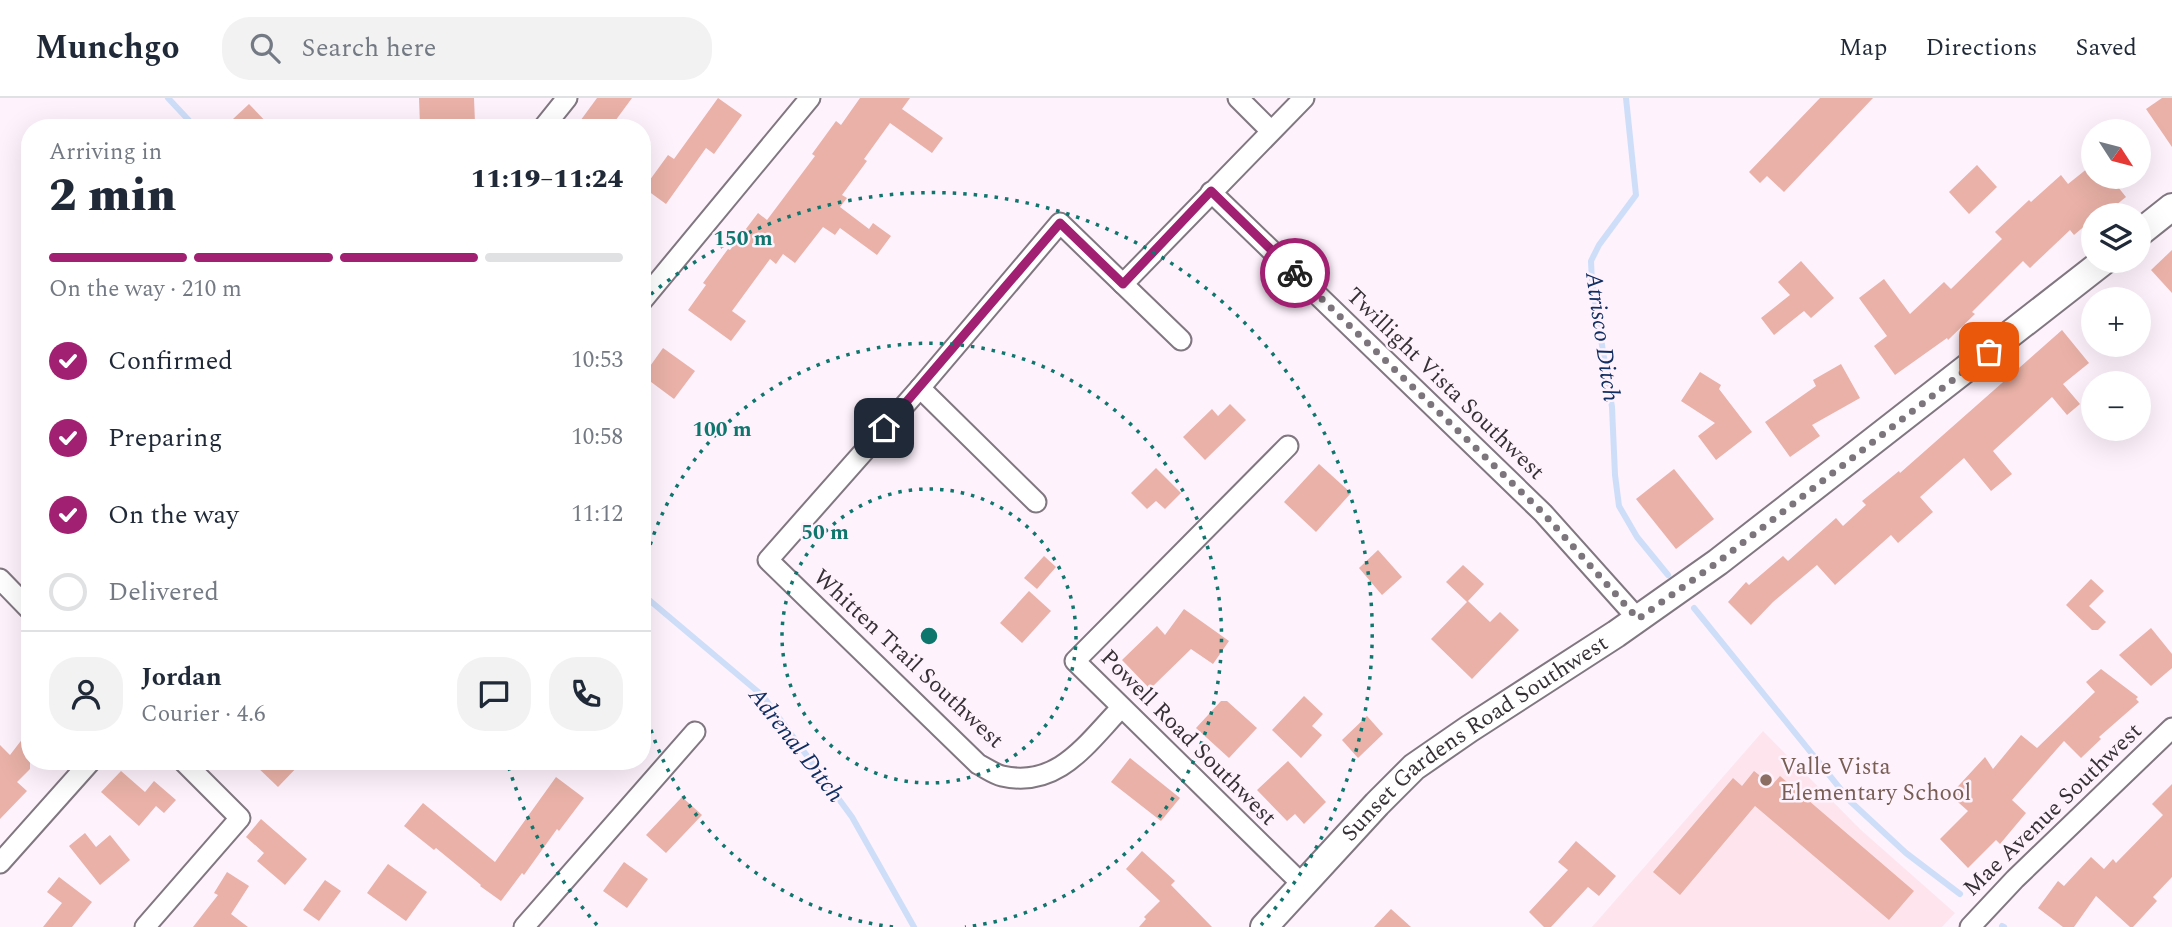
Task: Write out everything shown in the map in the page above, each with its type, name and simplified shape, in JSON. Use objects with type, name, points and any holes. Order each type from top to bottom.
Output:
[{"type":"street","points":[[550,119],[568,98]]},
{"type":"street","points":[[651,290],[810,98]]},
{"type":"street","points":[[1238,98],[1271,131]]},
{"type":"street","points":[[1123,284],[1304,98]]},
{"type":"street","name":"Twillight Vista Southwest","points":[[1211,191],[1543,513],[1642,616]]},
{"type":"street","points":[[2151,224],[2172,207]]},
{"type":"street","points":[[1036,502],[920,388],[1060,223],[1181,341]]},
{"type":"street","name":"Sunset Gardens Road Southwest","points":[[1264,927],[1414,767],[1642,616],[1718,562],[2089,273]]},
{"type":"street","name":"Whitten Trail Southwest","points":[[920,388],[768,560],[978,764],[1000,776],[1021,779],[1043,776],[1065,765],[1121,708]]},
{"type":"street","name":"Powell Road Southwest","points":[[1288,446],[1075,661],[1302,884]]},
{"type":"street","points":[[0,579],[21,601]]},
{"type":"street","name":"Mae Avenue Southwest","points":[[1974,923],[2015,878],[2172,728]]},
{"type":"street","points":[[524,927],[695,732]]},
{"type":"street","points":[[0,863],[83,770]]},
{"type":"street","points":[[145,927],[240,818],[192,770]]},
{"type":"shaded area","name":"Valle Vista Elementary School","points":[[1763,731],[1861,830],[1955,913],[1942,927],[1592,927]]},
{"type":"building","points":[[419,98],[474,98],[475,119],[420,119]]},
{"type":"building","points":[[597,98],[632,98],[617,119],[582,119]]},
{"type":"building","points":[[718,98],[742,115],[714,154],[706,148],[666,204],[651,193],[651,178],[668,155],[674,159]]},
{"type":"building","points":[[860,98],[910,98],[902,109],[943,138],[932,153],[890,123],[842,195],[847,198],[840,207],[869,229],[873,223],[891,236],[877,255],[840,228],[835,235],[823,227],[795,263],[783,254],[776,264],[770,259],[732,311],[746,321],[731,341],[688,310],[706,285],[703,283],[728,249],[730,250],[758,213],[767,220],[815,156],[812,154],[836,121],[841,125]]},
{"type":"building","points":[[1820,98],[1873,98],[1784,192],[1767,176],[1760,183],[1749,172]]},
{"type":"building","points":[[2162,98],[2172,98],[2172,147],[2146,109]]},
{"type":"building","points":[[249,104],[263,119],[233,119]]},
{"type":"building","points":[[1977,165],[1997,187],[1969,214],[1949,192]]},
{"type":"building","points":[[2081,174],[2081,189],[2120,189],[2126,197],[2118,203],[2081,203],[2081,229],[2074,235],[2070,230],[2030,268],[2023,261],[1948,340],[1947,338],[1895,375],[1874,346],[1887,336],[1859,298],[1884,279],[1910,314],[1944,282],[1951,289],[2002,239],[1995,232],[2029,200],[2031,202],[2061,175],[2068,184]]},
{"type":"building","points":[[2172,250],[2172,293],[2151,270]]},
{"type":"building","points":[[1801,261],[1834,298],[1811,318],[1804,311],[1774,335],[1761,318],[1790,295],[1778,282]]},
{"type":"building","points":[[2062,330],[2081,353],[2081,357],[2089,363],[2063,384],[2080,404],[2067,415],[2052,397],[1993,451],[2012,474],[1991,491],[1964,458],[1920,497],[1933,512],[1898,543],[1891,535],[1835,585],[1817,565],[1773,602],[1751,625],[1728,602],[1746,582],[1749,585],[1783,556],[1788,561],[1836,518],[1843,526],[1866,505],[1862,501],[1899,471],[1900,473]]},
{"type":"building","points":[[663,348],[695,371],[674,399],[651,382],[651,365]]},
{"type":"building","points":[[1841,364],[1860,398],[1812,425],[1820,436],[1790,457],[1765,422],[1816,386],[1813,380]]},
{"type":"building","points":[[1700,372],[1721,385],[1719,389],[1752,432],[1716,460],[1698,436],[1715,423],[1681,401]]},
{"type":"building","points":[[1230,404],[1246,420],[1205,460],[1183,437],[1212,409],[1218,416]]},
{"type":"building","points":[[1319,464],[1351,493],[1316,532],[1284,502]]},
{"type":"building","points":[[1156,468],[1181,493],[1165,509],[1156,501],[1147,509],[1131,493]]},
{"type":"building","points":[[1674,469],[1714,519],[1676,549],[1636,499]]},
{"type":"building","points":[[1378,550],[1402,577],[1382,595],[1359,568]]},
{"type":"building","points":[[1044,556],[1056,567],[1037,589],[1024,578]]},
{"type":"building","points":[[1463,565],[1484,584],[1468,601],[1490,622],[1500,612],[1519,630],[1472,679],[1431,639],[1467,602],[1446,582]]},
{"type":"building","points":[[2091,579],[2104,591],[2089,606],[2106,622],[2098,630],[2092,630],[2066,605]]},
{"type":"building","points":[[1029,591],[1051,611],[1022,643],[1000,623]]},
{"type":"building","points":[[1184,609],[1229,641],[1213,664],[1191,649],[1150,689],[1122,660],[1157,626],[1165,635]]},
{"type":"building","points":[[2151,628],[2172,654],[2172,668],[2151,686],[2119,655]]},
{"type":"building","points":[[2101,669],[2138,697],[2136,699],[2139,702],[2099,737],[2101,739],[2081,758],[2064,741],[2012,800],[2026,813],[2000,844],[1996,840],[1968,868],[1940,839],[1968,811],[1950,795],[1985,757],[1993,769],[2021,735],[2037,748],[2095,692],[2086,682]]},
{"type":"building","points":[[1304,696],[1323,714],[1312,726],[1322,735],[1301,758],[1272,730]]},
{"type":"building","points":[[1221,701],[1227,701],[1257,728],[1229,758],[1196,728]]},
{"type":"building","points":[[1367,716],[1383,734],[1358,758],[1342,740]]},
{"type":"building","points":[[21,741],[21,770],[29,770],[17,782],[27,791],[0,819],[0,745],[10,755]]},
{"type":"building","points":[[1130,758],[1180,798],[1161,821],[1111,782]]},
{"type":"building","points":[[1288,761],[1326,802],[1304,824],[1295,814],[1287,821],[1257,790]]},
{"type":"building","points":[[260,770],[294,770],[278,787]]},
{"type":"building","points":[[121,771],[145,792],[154,781],[176,800],[164,813],[156,806],[139,826],[101,792]]},
{"type":"building","points":[[1754,771],[1772,785],[1780,776],[1914,891],[1889,920],[1755,806],[1680,895],[1653,872],[1733,778],[1742,786]]},
{"type":"building","points":[[556,777],[584,798],[501,901],[436,848],[434,850],[404,826],[423,803],[495,862]]},
{"type":"building","points":[[2172,784],[2172,877],[2153,897],[2157,901],[2133,927],[2096,896],[2074,927],[2063,927],[2038,908],[2058,881],[2064,886],[2091,857],[2104,869],[2113,859],[2116,863],[2163,815],[2152,804]]},
{"type":"building","points":[[682,797],[702,815],[666,853],[646,835]]},
{"type":"building","points":[[261,819],[307,859],[285,885],[257,861],[264,853],[246,837]]},
{"type":"building","points":[[85,833],[96,847],[110,835],[130,860],[100,885],[69,846]]},
{"type":"building","points":[[1576,841],[1616,876],[1599,896],[1588,887],[1551,927],[1544,927],[1529,912],[1568,870],[1558,862]]},
{"type":"building","points":[[1142,851],[1175,881],[1171,885],[1212,927],[1139,927],[1146,919],[1144,917],[1160,901],[1126,869]]},
{"type":"building","points":[[624,862],[648,879],[627,908],[603,891]]},
{"type":"building","points":[[388,864],[427,892],[406,921],[367,893]]},
{"type":"building","points":[[227,872],[249,886],[231,914],[248,927],[193,927],[218,895],[214,893]]},
{"type":"building","points":[[59,877],[92,902],[72,927],[43,927],[62,903],[47,892]]},
{"type":"building","points":[[325,880],[341,891],[319,921],[303,910]]},
{"type":"building","points":[[1391,909],[1411,927],[1374,927]]},
{"type":"waterway","name":"Adrenal Ditch","points":[[168,98],[188,119]]},
{"type":"waterway","name":"Atrisco Ditch","points":[[1626,98],[1636,195],[1599,245],[1591,261],[1592,283],[1612,407],[1619,506],[1637,537],[1668,575]]},
{"type":"waterway","name":"Adrenal Ditch","points":[[651,602],[763,696],[852,817],[914,927]]},
{"type":"waterway","name":"Atrisco Ditch","points":[[1694,608],[1851,802],[1906,853],[1960,894]]},
{"type":"way so far","points":[[1295,273],[1543,513],[1638,619],[1718,562],[1989,352]]},
{"type":"place","name":"Valle Vista Elementary School","points":[[1766,780]]},
{"type":"route","points":[[884,428],[1060,223],[1123,284],[1211,191],[1295,273]]}]
